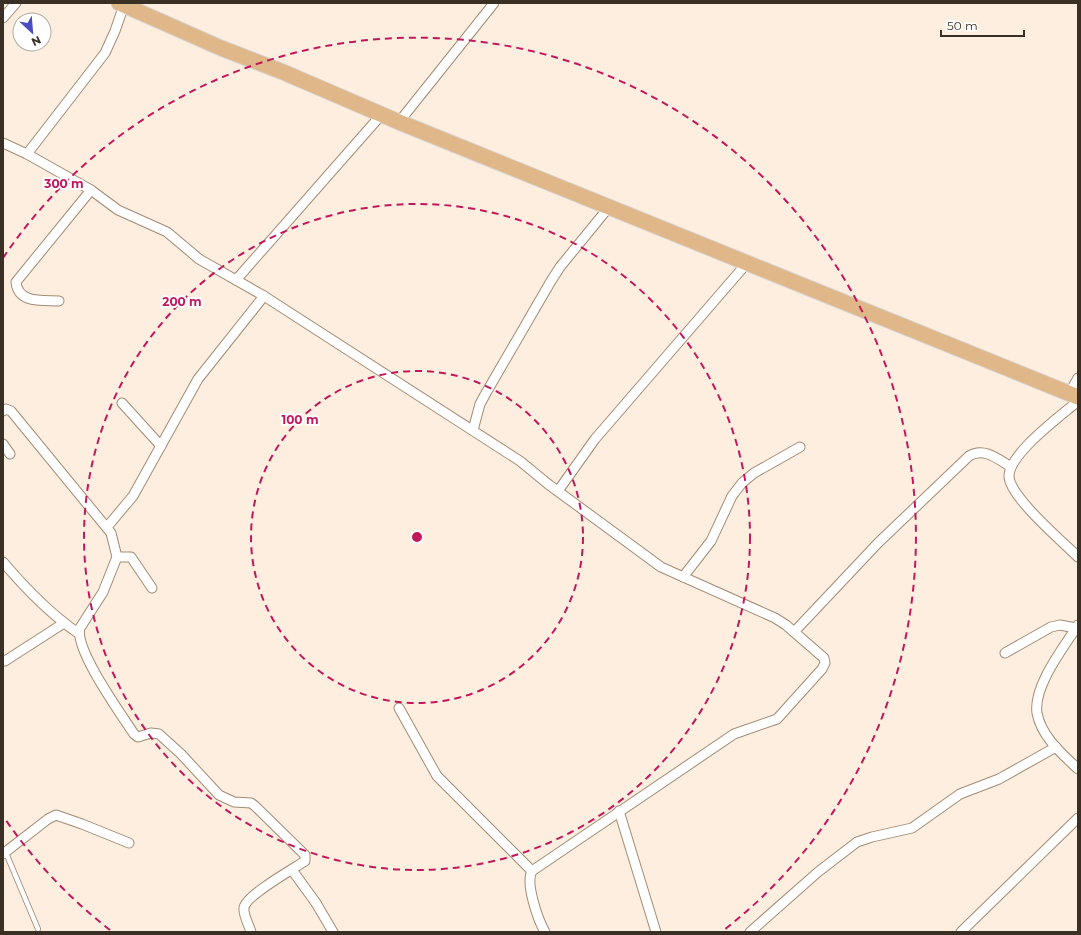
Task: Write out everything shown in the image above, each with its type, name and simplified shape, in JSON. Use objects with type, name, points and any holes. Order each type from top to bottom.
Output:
[{"type":"main road","points":[[122,4],[221,48],[283,72],[399,122],[1075,397]]},
{"type":"street","points":[[3,18],[16,3]]},
{"type":"street","points":[[399,122],[494,3]]},
{"type":"street","points":[[27,154],[105,53],[116,31],[122,4]]},
{"type":"street","points":[[236,280],[382,114]]},
{"type":"street","points":[[3,143],[27,154],[91,190],[118,210],[166,232],[199,259],[264,296],[520,461],[558,492],[651,560],[683,577],[775,618],[824,658],[825,663],[822,668],[780,717],[774,721],[734,734],[532,871],[529,875],[530,884],[539,920],[545,932]]},
{"type":"street","points":[[59,301],[30,300],[25,297],[16,287],[16,282],[91,190]]},
{"type":"street","points":[[473,430],[480,404],[551,281],[560,267],[609,207]]},
{"type":"street","points":[[558,492],[595,439],[747,263]]},
{"type":"street","points":[[107,527],[133,496],[198,379],[264,296]]},
{"type":"street","points":[[1078,378],[1075,397],[1020,453],[1011,467],[1009,476],[1013,488],[1022,502],[1078,557]]},
{"type":"street","points":[[122,403],[161,446]]},
{"type":"street","points":[[3,411],[6,409],[11,411],[107,527],[115,544],[117,557],[103,592],[78,633]]},
{"type":"street","points":[[3,444],[10,454]]},
{"type":"street","points":[[683,577],[711,541],[732,496],[742,483],[754,473],[800,447]]},
{"type":"street","points":[[794,632],[878,543],[969,456],[974,453],[986,453],[1011,467]]},
{"type":"street","points":[[117,557],[131,557],[152,588]]},
{"type":"street","points":[[3,562],[35,598],[78,633],[96,675],[134,734],[138,737],[151,733],[159,734],[181,754],[219,794],[234,802],[251,803],[305,855],[304,861],[245,904],[244,911],[251,932]]},
{"type":"street","points":[[5,661],[64,623]]},
{"type":"street","points":[[1005,652],[1051,627],[1060,625],[1077,626],[1054,663],[1037,699],[1037,713],[1050,740],[1078,769]]},
{"type":"street","points":[[399,708],[436,776],[532,871]]},
{"type":"street","points":[[750,932],[818,872],[857,842],[912,828],[960,794],[999,779],[1056,747]]},
{"type":"street","points":[[620,811],[656,932]]},
{"type":"street","points":[[4,854],[48,819],[56,816],[82,824],[129,843]]},
{"type":"street","points":[[961,932],[1078,818]]},
{"type":"street","points":[[292,870],[316,903],[333,932]]},
{"type":"lane","points":[[4,854],[38,929]]}]
